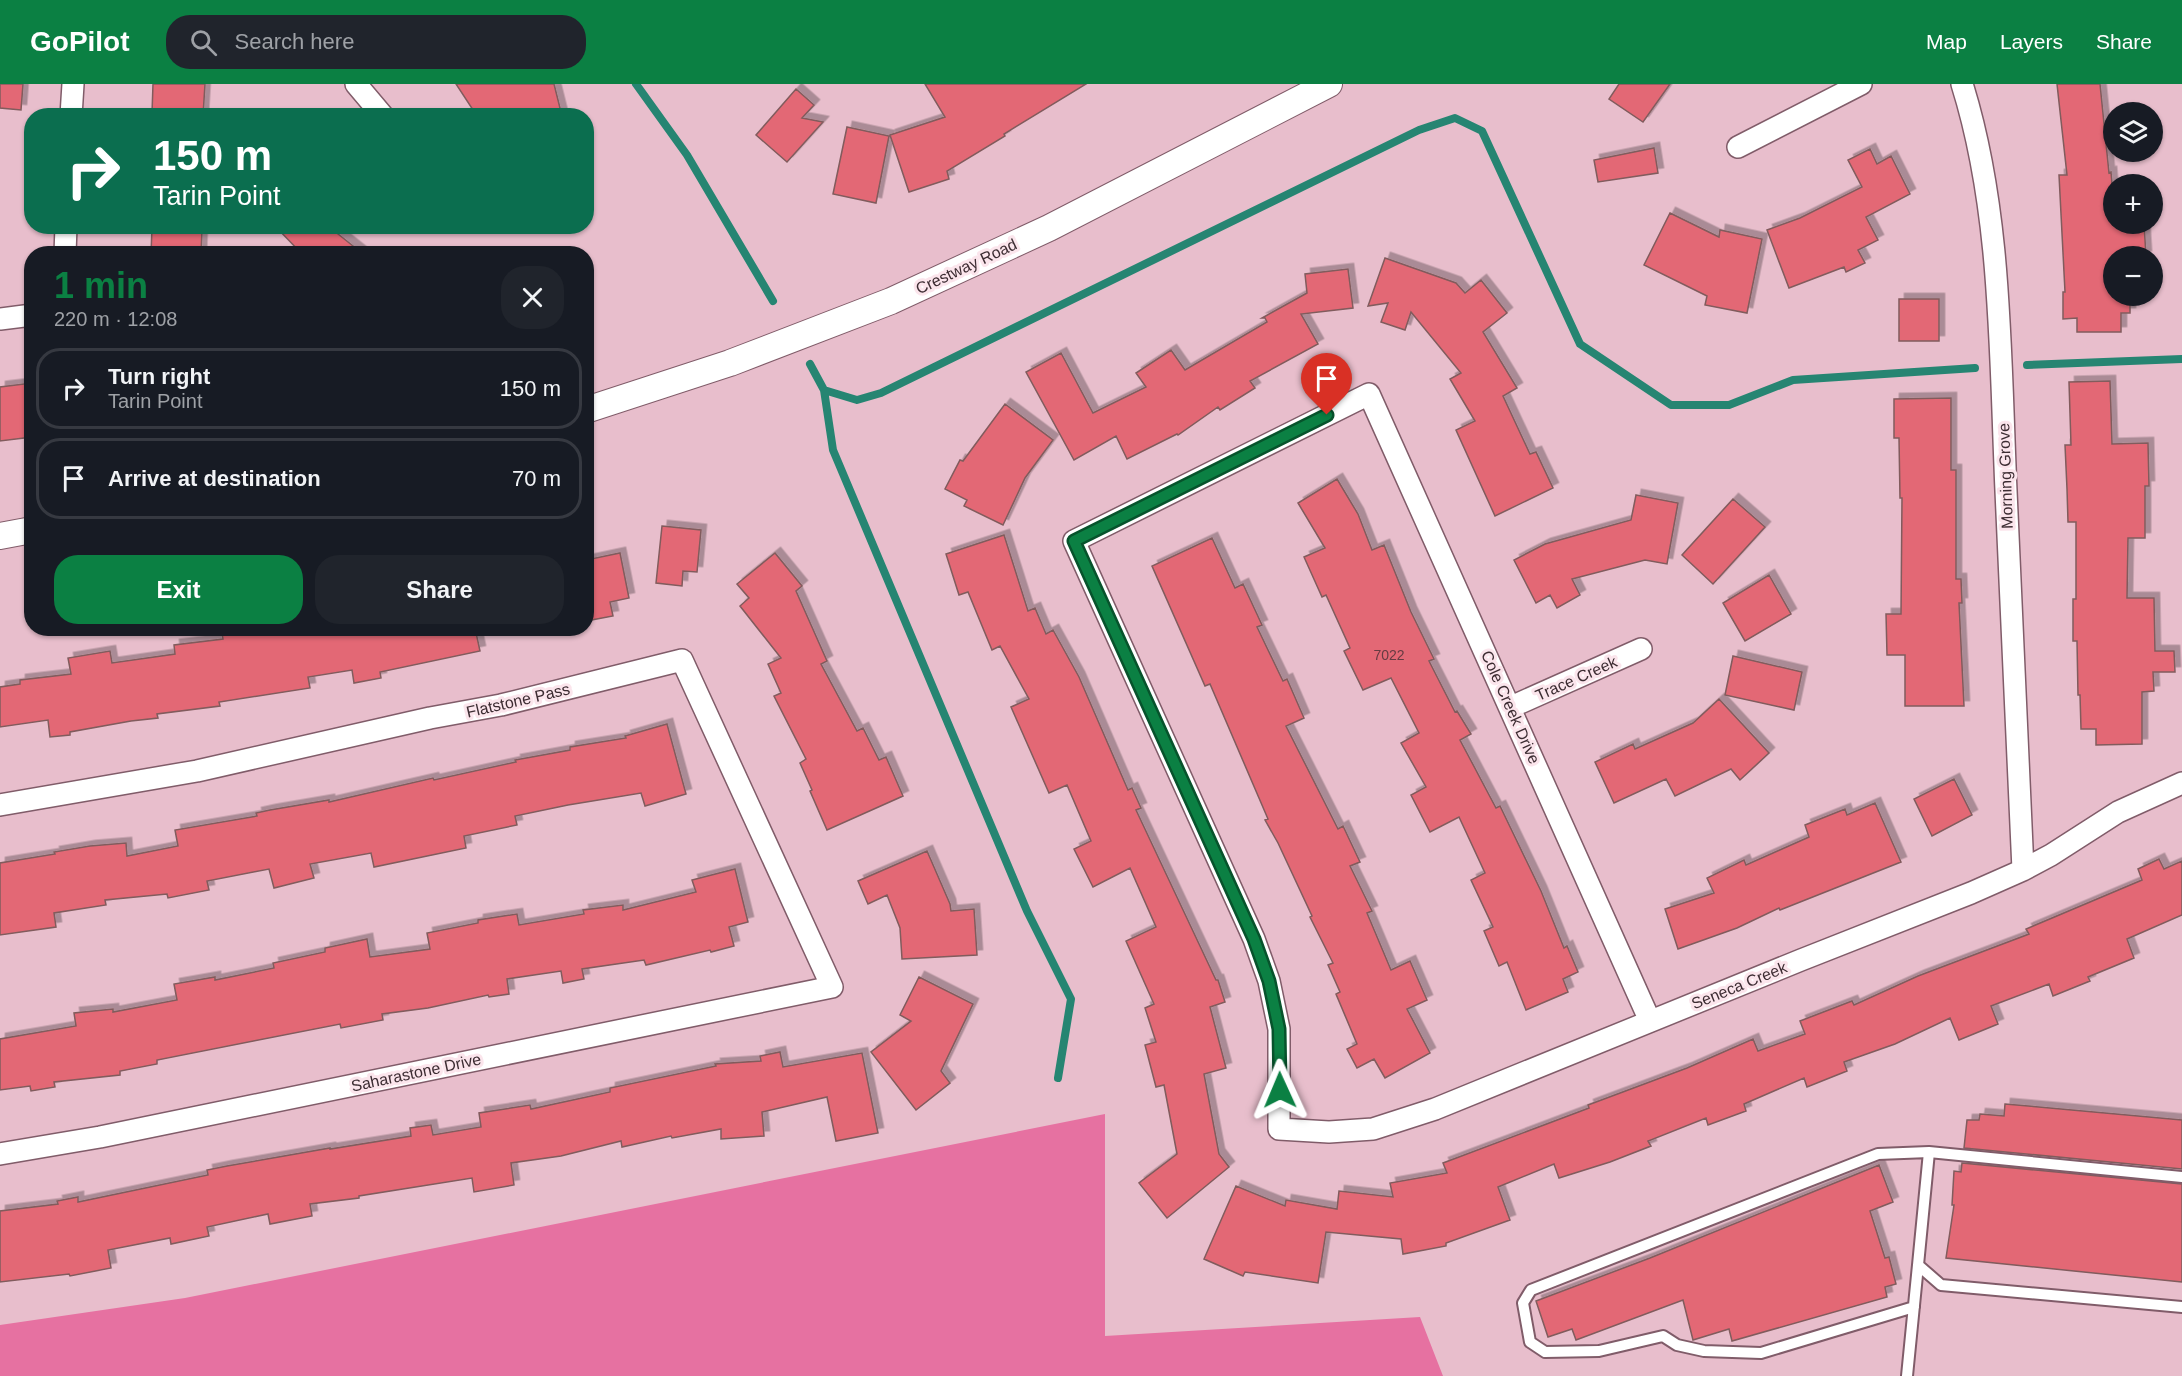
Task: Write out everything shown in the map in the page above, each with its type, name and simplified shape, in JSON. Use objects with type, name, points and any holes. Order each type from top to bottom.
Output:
[{"type":"street","points":[[72,108],[73,84]]},
{"type":"street","points":[[356,84],[376,108]]},
{"type":"street","name":"Crestway Road","points":[[594,407],[730,363],[891,301],[1049,228],[1329,84]]},
{"type":"street","points":[[1738,147],[1861,84]]},
{"type":"street","name":"Morning Grove","points":[[1962,84],[1977,141],[1994,249],[2023,870]]},
{"type":"street","points":[[0,319],[24,316]]},
{"type":"street","name":"Cole Creek Drive","points":[[1279,1129],[1279,1029],[1265,970],[1250,928],[1074,541],[1369,394],[1650,1021]]},
{"type":"street","points":[[0,536],[24,532]]},
{"type":"street","name":"Trace Creek","points":[[1511,707],[1641,649]]},
{"type":"street","name":"Flatstone Pass","points":[[0,805],[197,771],[430,718],[501,705],[682,660],[832,987]]},
{"type":"street","name":"Seneca Creek","points":[[1279,1129],[1329,1132],[1373,1129],[1435,1109],[1971,893],[2051,855],[2118,812],[2182,783]]},
{"type":"street","name":"Saharastone Drive","points":[[0,1154],[100,1137],[832,987]]},
{"type":"lane","points":[[1914,1307],[1761,1353],[1704,1351],[1677,1345],[1663,1336],[1599,1351],[1545,1352],[1530,1342],[1523,1302],[1531,1290],[1878,1154],[1929,1152],[2182,1177]]},
{"type":"lane","points":[[1907,1376],[1929,1152]]},
{"type":"lane","points":[[1918,1265],[1941,1285],[2182,1306]]},
{"type":"shaded area","points":[[1105,1114],[1105,1336],[1420,1317],[1443,1376],[0,1376],[0,1325],[185,1298]]},
{"type":"building","points":[[0,84],[23,84],[21,110],[0,108]]},
{"type":"building","points":[[153,84],[205,84],[204,108],[152,108]]},
{"type":"building","points":[[456,84],[554,84],[560,108],[472,108]]},
{"type":"building","points":[[925,84],[1086,84],[947,171],[949,179],[909,192],[890,135],[945,117]]},
{"type":"building","points":[[1619,84],[1670,84],[1643,122],[1609,99]]},
{"type":"building","points":[[2057,84],[2100,84],[2103,114],[2103,162],[2108,162],[2109,173],[2111,174],[2103,174],[2103,234],[2145,234],[2145,246],[2103,246],[2103,306],[2130,306],[2130,313],[2121,313],[2121,332],[2077,332],[2077,318],[2063,319],[2063,292],[2065,292],[2059,175],[2067,175]]},
{"type":"building","points":[[796,89],[814,105],[802,118],[823,122],[787,162],[756,135]]},
{"type":"building","points":[[847,127],[889,136],[876,203],[833,194]]},
{"type":"building","points":[[1654,148],[1658,173],[1598,182],[1594,160]]},
{"type":"building","points":[[1870,149],[1877,164],[1891,156],[1910,194],[1866,217],[1878,240],[1858,250],[1865,263],[1846,272],[1844,267],[1789,288],[1767,230],[1800,218],[1862,187],[1848,160]]},
{"type":"building","points":[[1670,213],[1719,237],[1720,230],[1762,239],[1747,313],[1705,305],[1707,296],[1644,265]]},
{"type":"building","points":[[152,234],[202,234],[201,246],[151,246]]},
{"type":"building","points":[[283,234],[338,234],[353,246],[294,246]]},
{"type":"building","points":[[1385,258],[1456,283],[1465,293],[1481,280],[1507,313],[1483,332],[1517,388],[1503,396],[1530,454],[1536,452],[1553,488],[1495,516],[1456,430],[1475,421],[1450,379],[1461,373],[1411,312],[1405,330],[1381,322],[1388,303],[1368,306]]},
{"type":"building","points":[[1348,269],[1353,308],[1301,314],[1318,344],[1250,381],[1255,388],[1220,410],[1218,407],[1178,435],[1127,459],[1116,436],[1074,460],[1026,372],[1061,353],[1093,413],[1146,387],[1136,373],[1171,350],[1185,370],[1267,322],[1265,318],[1262,318],[1307,293],[1305,274]]},
{"type":"building","points":[[1899,299],[1939,299],[1939,341],[1899,341]]},
{"type":"building","points":[[2110,381],[2112,444],[2148,443],[2149,486],[2145,486],[2145,538],[2128,538],[2127,598],[2154,598],[2155,651],[2174,651],[2175,672],[2153,672],[2154,691],[2142,692],[2142,744],[2096,745],[2096,729],[2081,729],[2077,641],[2073,641],[2073,599],[2076,599],[2076,522],[2068,522],[2065,445],[2071,445],[2069,382]]},
{"type":"building","points":[[24,384],[24,438],[0,441],[0,387]]},
{"type":"building","points":[[1951,398],[1951,470],[1956,470],[1956,579],[1961,579],[1962,603],[1959,603],[1964,706],[1905,706],[1905,655],[1887,655],[1886,614],[1901,614],[1902,498],[1900,498],[1899,438],[1894,438],[1894,399]]},
{"type":"building","points":[[1005,404],[1053,440],[1025,478],[1003,525],[964,506],[967,500],[945,489],[960,460],[963,461]]},
{"type":"building","points":[[1337,479],[1358,514],[1372,550],[1384,545],[1411,612],[1434,659],[1429,661],[1455,712],[1457,711],[1471,734],[1460,740],[1496,808],[1500,806],[1541,891],[1564,948],[1567,946],[1578,972],[1563,979],[1568,992],[1526,1010],[1507,962],[1499,966],[1484,931],[1493,927],[1471,880],[1485,873],[1459,817],[1430,832],[1411,795],[1426,787],[1401,743],[1419,733],[1391,678],[1363,690],[1344,651],[1350,648],[1326,595],[1322,597],[1304,557],[1325,548],[1298,503]]},
{"type":"building","points":[[1636,495],[1678,503],[1667,564],[1645,560],[1572,579],[1580,595],[1557,608],[1550,595],[1536,603],[1514,560],[1545,544],[1631,520]]},
{"type":"building","points":[[1733,499],[1765,527],[1713,584],[1682,555]]},
{"type":"building","points":[[662,526],[701,530],[697,572],[683,571],[682,586],[656,583]]},
{"type":"building","points":[[1004,535],[1028,611],[1035,608],[1046,634],[1053,630],[1079,677],[1128,790],[1132,788],[1141,808],[1136,810],[1216,980],[1218,980],[1225,1002],[1210,1007],[1226,1068],[1204,1074],[1219,1154],[1229,1167],[1167,1218],[1139,1183],[1177,1154],[1164,1085],[1156,1087],[1145,1045],[1156,1042],[1145,1008],[1154,1004],[1126,941],[1156,927],[1130,868],[1093,887],[1074,849],[1091,841],[1067,785],[1049,793],[1011,707],[1029,699],[1000,646],[992,650],[968,592],[959,595],[946,554]]},
{"type":"building","points":[[1212,538],[1235,588],[1243,584],[1262,625],[1257,627],[1283,681],[1287,679],[1304,718],[1286,726],[1338,829],[1343,826],[1360,862],[1350,866],[1372,911],[1367,913],[1391,970],[1410,961],[1427,1000],[1407,1009],[1430,1053],[1385,1078],[1374,1059],[1357,1068],[1347,1049],[1357,1044],[1336,994],[1340,992],[1328,965],[1333,963],[1278,843],[1265,820],[1268,819],[1210,684],[1205,686],[1152,566]]},
{"type":"building","points":[[620,553],[629,598],[610,602],[613,616],[594,620],[594,558]]},
{"type":"building","points":[[775,553],[802,586],[796,591],[827,661],[821,664],[857,731],[863,728],[879,760],[886,757],[903,796],[827,830],[800,763],[806,759],[774,696],[781,693],[768,664],[781,658],[740,606],[749,598],[737,584]]},
{"type":"building","points":[[1769,575],[1791,614],[1745,641],[1723,603]]},
{"type":"building","points":[[222,636],[477,636],[480,651],[380,672],[381,678],[354,683],[352,670],[308,677],[310,688],[219,702],[220,706],[157,714],[158,718],[70,732],[70,735],[50,737],[48,720],[0,727],[0,687],[20,684],[20,680],[71,674],[68,658],[110,651],[112,663],[175,654],[174,645],[223,639]]},
{"type":"building","points":[[1733,656],[1802,672],[1794,710],[1725,695]]},
{"type":"building","points":[[1719,699],[1769,753],[1740,780],[1731,769],[1675,796],[1666,779],[1614,803],[1595,762],[1633,744],[1635,749],[1693,723]]},
{"type":"building","points":[[667,724],[686,794],[645,806],[641,793],[515,816],[517,825],[464,836],[466,848],[374,867],[371,853],[310,864],[314,878],[274,888],[269,869],[207,881],[209,890],[168,898],[167,894],[105,900],[106,905],[54,913],[56,927],[0,935],[0,863],[90,846],[126,843],[127,856],[178,846],[175,830],[257,816],[256,813],[270,810],[329,800],[329,802],[433,778],[434,780],[516,762],[515,760],[570,750],[570,747],[626,738],[625,736]]},
{"type":"building","points":[[1954,779],[1972,815],[1932,836],[1914,799]]},
{"type":"building","points":[[1875,803],[1901,862],[1780,910],[1779,908],[1737,928],[1678,949],[1665,909],[1714,893],[1707,878],[1744,860],[1746,865],[1809,837],[1805,825],[1845,809],[1847,815]]},
{"type":"building","points":[[927,851],[951,911],[974,909],[977,955],[902,959],[900,928],[887,895],[868,904],[858,881]]},
{"type":"building","points":[[2159,859],[2164,869],[2182,861],[2182,915],[2127,939],[2134,958],[2088,977],[2090,981],[2053,996],[2049,984],[1991,1006],[1998,1024],[1959,1040],[1950,1018],[1895,1044],[1844,1062],[1847,1071],[1807,1087],[1804,1078],[1744,1104],[1746,1111],[1708,1125],[1706,1118],[1648,1141],[1651,1146],[1610,1162],[1559,1178],[1554,1164],[1498,1187],[1510,1220],[1446,1243],[1446,1246],[1403,1254],[1401,1239],[1326,1232],[1318,1283],[1245,1272],[1243,1276],[1204,1259],[1236,1186],[1285,1206],[1286,1200],[1337,1209],[1339,1191],[1393,1197],[1390,1183],[1447,1173],[1443,1163],[1589,1108],[1588,1105],[1687,1068],[1753,1039],[1758,1051],[1805,1034],[1800,1021],[1852,1001],[1854,1005],[1918,976],[2029,934],[2026,929],[2142,880],[2138,869]]},
{"type":"building","points":[[735,869],[748,922],[729,927],[734,946],[646,965],[644,960],[582,969],[584,979],[563,983],[561,971],[507,979],[509,994],[489,997],[488,995],[428,1008],[382,1014],[383,1020],[341,1028],[340,1024],[157,1060],[157,1064],[120,1071],[120,1075],[54,1082],[55,1087],[31,1091],[30,1086],[0,1090],[0,1039],[76,1026],[74,1013],[113,1009],[113,1012],[177,1000],[174,984],[215,977],[215,980],[274,968],[273,963],[325,952],[325,948],[367,939],[370,957],[430,949],[427,933],[478,923],[478,920],[517,914],[519,925],[584,914],[583,910],[623,905],[623,910],[696,892],[692,880]]},
{"type":"building","points":[[919,977],[973,1004],[941,1071],[950,1083],[916,1110],[871,1052],[911,1021],[900,1015]]},
{"type":"building","points":[[780,1052],[783,1067],[862,1053],[878,1133],[836,1141],[827,1097],[762,1112],[764,1136],[721,1139],[721,1129],[672,1138],[671,1136],[622,1147],[621,1141],[561,1156],[511,1163],[514,1185],[474,1192],[472,1178],[359,1196],[359,1198],[310,1204],[312,1216],[270,1224],[268,1214],[207,1227],[209,1236],[171,1244],[170,1238],[108,1250],[111,1268],[70,1276],[69,1274],[0,1282],[0,1211],[58,1204],[57,1201],[78,1197],[78,1202],[208,1175],[207,1170],[227,1166],[411,1136],[410,1128],[431,1125],[433,1135],[481,1127],[479,1113],[530,1105],[531,1109],[610,1092],[610,1088],[716,1066],[715,1064],[761,1061],[760,1056]]},
{"type":"building","points":[[2005,1104],[2182,1120],[2182,1169],[1964,1148],[1967,1120],[1979,1120],[1980,1114],[2004,1116]]},
{"type":"building","points":[[1962,1163],[2182,1184],[2182,1282],[1946,1258],[1954,1205],[1952,1205],[1954,1171],[1961,1172]]},
{"type":"building","points":[[1879,1165],[1893,1202],[1870,1211],[1885,1258],[1889,1257],[1896,1284],[1885,1287],[1887,1297],[1732,1341],[1729,1329],[1693,1340],[1683,1300],[1576,1340],[1572,1329],[1548,1337],[1536,1301],[1650,1258]]},
{"type":"waterway","points":[[636,84],[687,155],[773,301]]},
{"type":"waterway","points":[[810,364],[824,390],[857,400],[881,393],[1419,130],[1455,118],[1482,131],[1580,344],[1671,405],[1729,405],[1793,380],[1975,368]]},
{"type":"waterway","points":[[2027,365],[2182,359]]},
{"type":"waterway","points":[[824,390],[833,450],[1027,911],[1071,999],[1058,1078]]},
{"type":"route","points":[[1280,1090],[1279,1029],[1269,981],[1254,939],[1074,541],[1327,415]]}]
